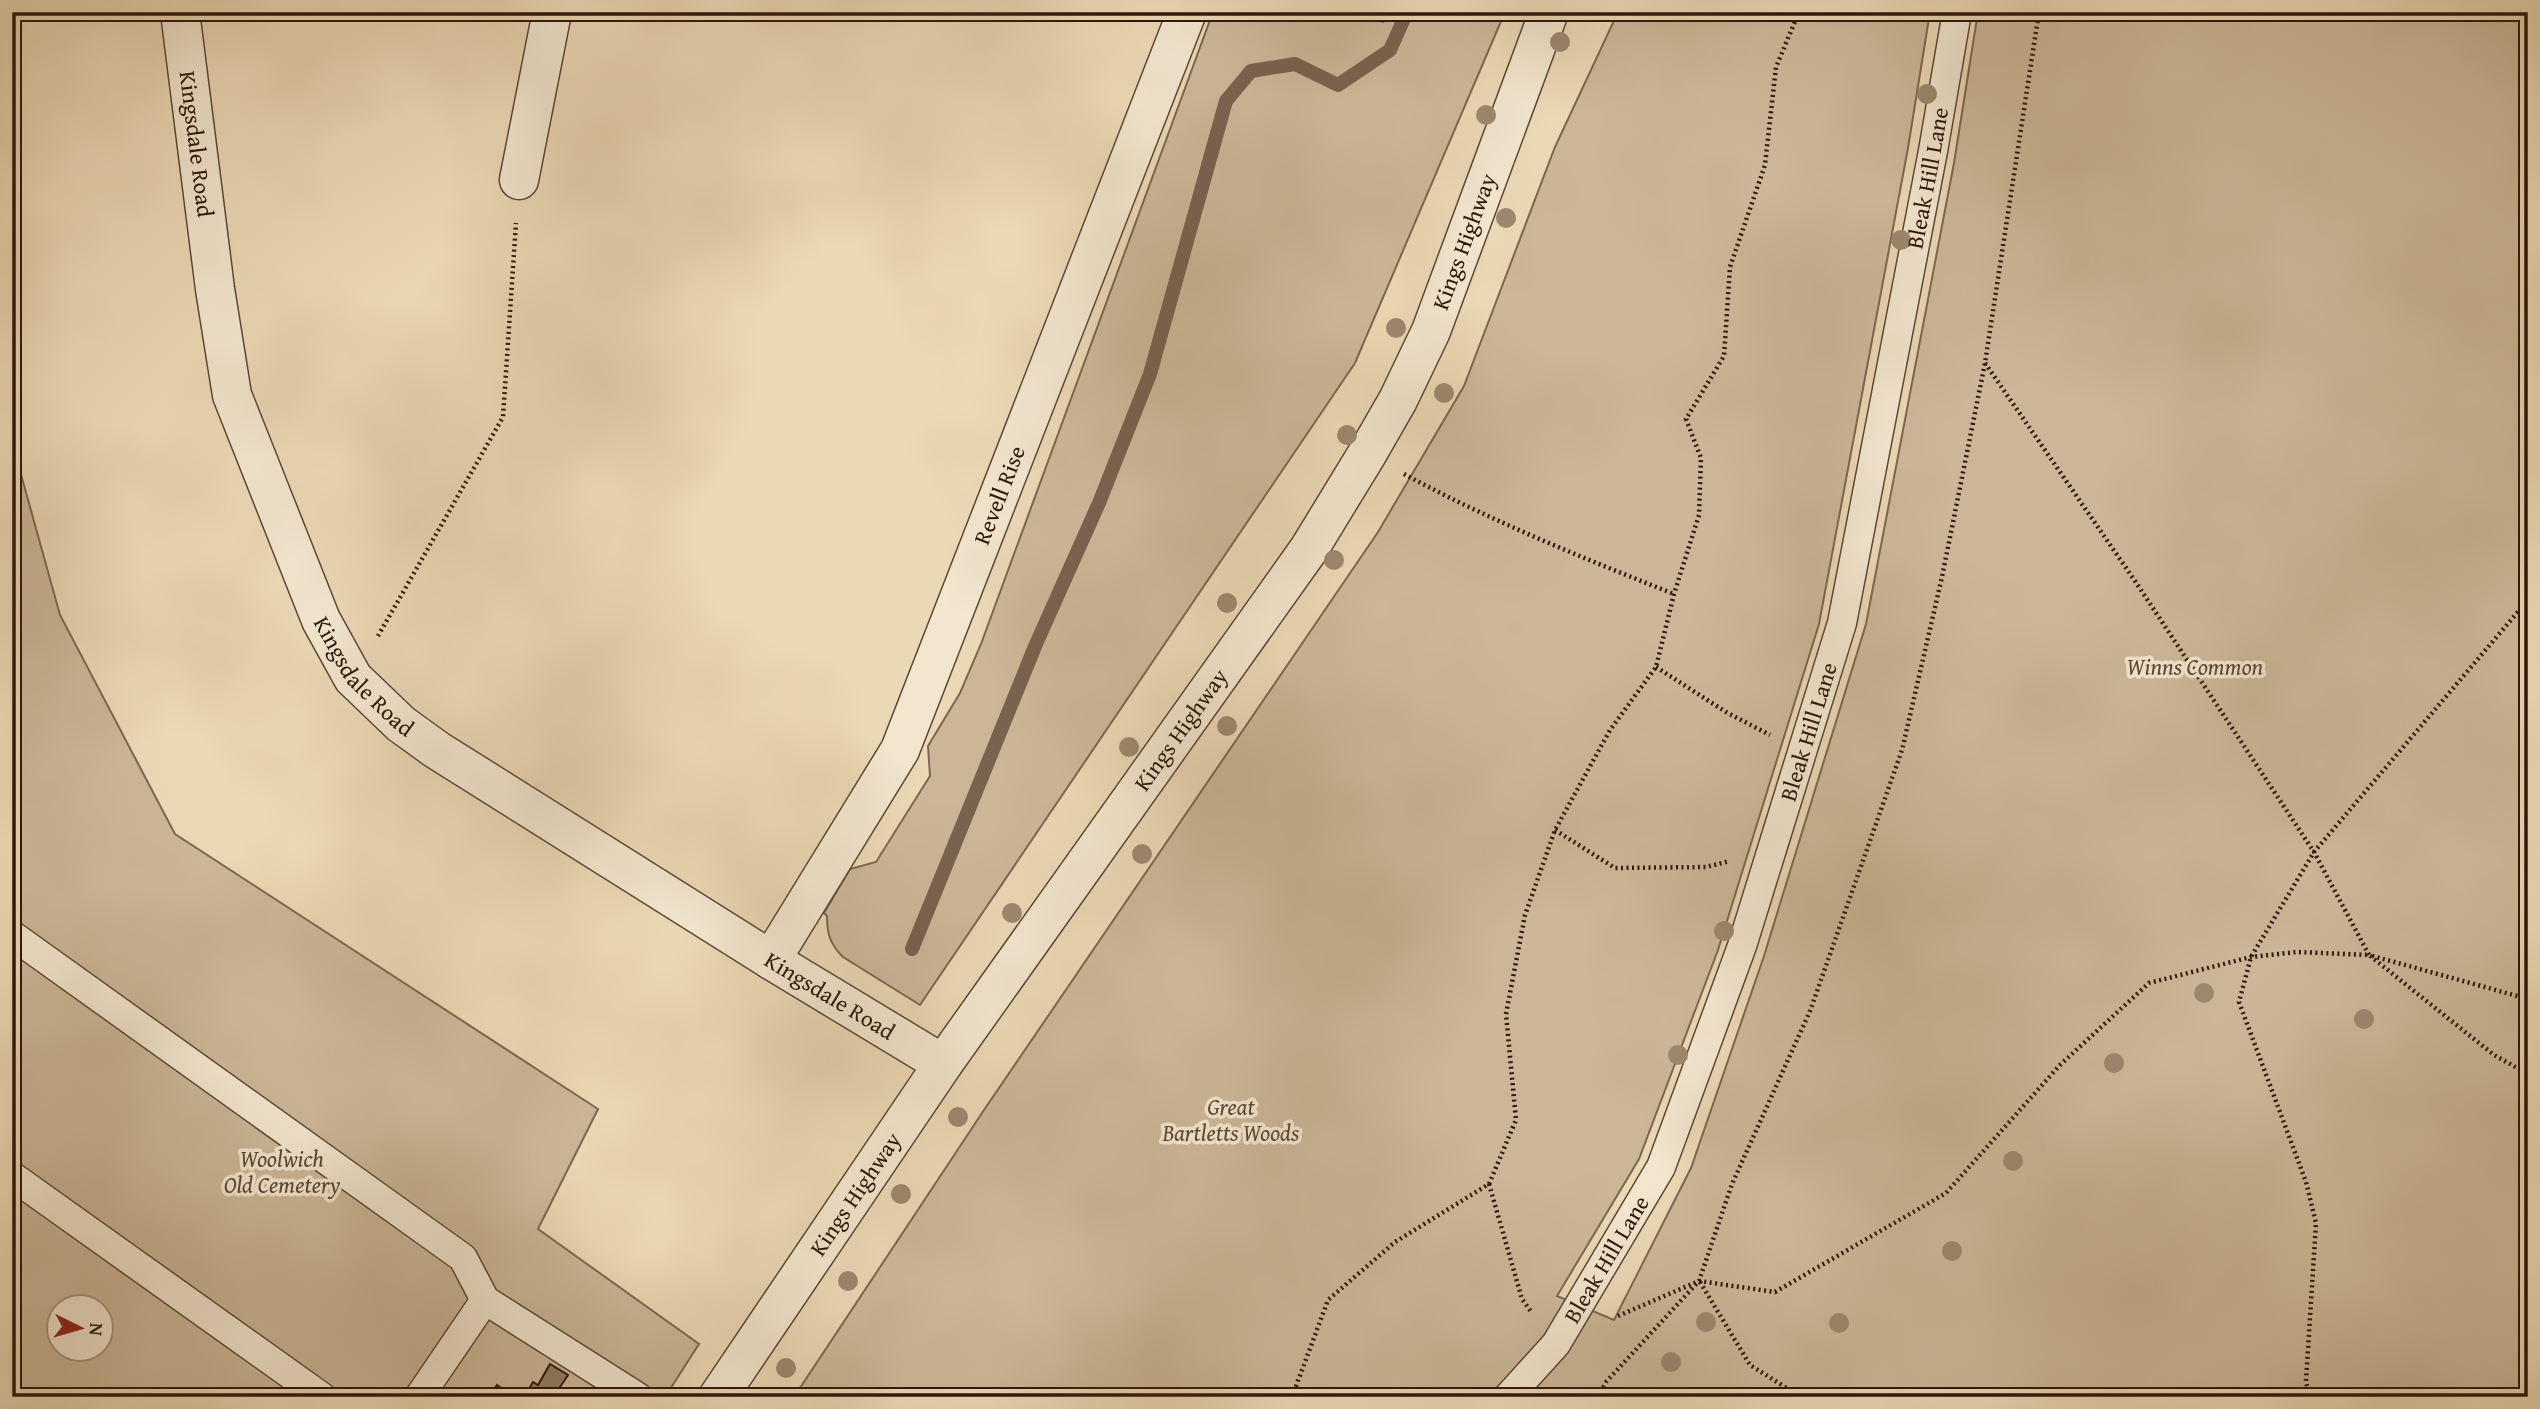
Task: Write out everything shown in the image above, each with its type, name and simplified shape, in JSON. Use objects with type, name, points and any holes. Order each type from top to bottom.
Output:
[{"type":"street","name":"Kingsdale Road","points":[[180,12],[215,289],[232,395],[321,620],[353,678],[401,723],[437,750],[771,960],[943,1064]]},
{"type":"street","points":[[519,180],[552,12]]},
{"type":"street","name":"Revell Rise","points":[[771,960],[900,750],[1186,12]]},
{"type":"street","name":"Kings Highway","points":[[718,1397],[943,1064],[1309,549],[1367,454],[1398,400],[1431,331],[1549,12]]},
{"type":"lane","name":"Bleak Hill Lane","points":[[1508,1397],[1556,1344],[1661,1167],[1742,946],[1842,623],[1957,12]]},
{"type":"lane","points":[[12,935],[463,1258],[485,1300],[638,1397]]},
{"type":"lane","points":[[12,1176],[322,1397]]},
{"type":"lane","points":[[419,1397],[485,1300]]},
{"type":"path","points":[[1292,1397],[1328,1300],[1395,1242],[1489,1184],[1516,1120],[1506,1014],[1525,915],[1555,830],[1610,730],[1656,667],[1674,594],[1699,516],[1701,458],[1686,419],[1724,356],[1730,267],[1765,165],[1776,66],[1799,12]]},
{"type":"path","points":[[1598,1397],[1606,1382],[1699,1281],[1732,1184],[1810,1011],[1902,750],[1942,577],[1985,363],[2039,12]]},
{"type":"path","points":[[353,678],[503,416],[519,180]]},
{"type":"path","points":[[1985,363],[2142,592],[2314,852],[2369,955],[2494,1055],[2528,1074]]},
{"type":"path","points":[[1367,454],[1448,498],[1566,551],[1674,594]]},
{"type":"path","points":[[2309,1397],[2306,1381],[2316,1223],[2306,1182],[2239,1002],[2251,957],[2314,852],[2528,600]]},
{"type":"path","points":[[1656,667],[1726,712],[1801,752]]},
{"type":"path","points":[[1555,830],[1615,868],[1706,867],[1771,849]]},
{"type":"path","points":[[1616,1318],[1699,1281],[1775,1292],[1946,1193],[2060,1065],[2149,983],[2251,957],[2297,952],[2369,955],[2528,999]]},
{"type":"path","points":[[1489,1184],[1522,1299],[1556,1344]]},
{"type":"path","points":[[1699,1281],[1750,1365],[1801,1397]]},
{"type":"green space","points":[[1213,12],[1352,12],[1383,22],[1388,12],[1505,12],[1355,363],[920,1005],[843,957],[830,938],[827,916],[824,913],[850,869],[876,862],[930,776],[928,746],[960,693],[981,644]]},
{"type":"green space","points":[[1618,12],[1930,12],[1908,148],[1819,624],[1718,950],[1639,1159],[1557,1296],[1614,1320],[1691,1168],[1764,956],[1866,624],[1954,163],[1978,12],[2528,12],[2528,1397],[794,1397],[984,1110],[1378,532],[1464,386],[1555,147]]},
{"type":"green space","name":"Woolwich Old Cemetery","points":[[12,442],[60,615],[175,834],[598,1109],[538,1229],[699,1344],[665,1397],[30,1397],[12,1384]]},
{"type":"building","points":[[550,1364],[568,1375],[554,1396],[556,1397],[524,1397],[533,1382],[538,1385]]},
{"type":"building","points":[[497,1385],[515,1397],[489,1397]]},
{"type":"waterway","points":[[912,949],[1036,644],[1099,503],[1150,374],[1226,101],[1251,71],[1295,64],[1338,85],[1390,50],[1407,12]]},
{"type":"park label","name":"Winns Common","points":[[2195,667]]},
{"type":"park label","name":"Great Bartletts Woods","points":[[1231,1120]]}]
